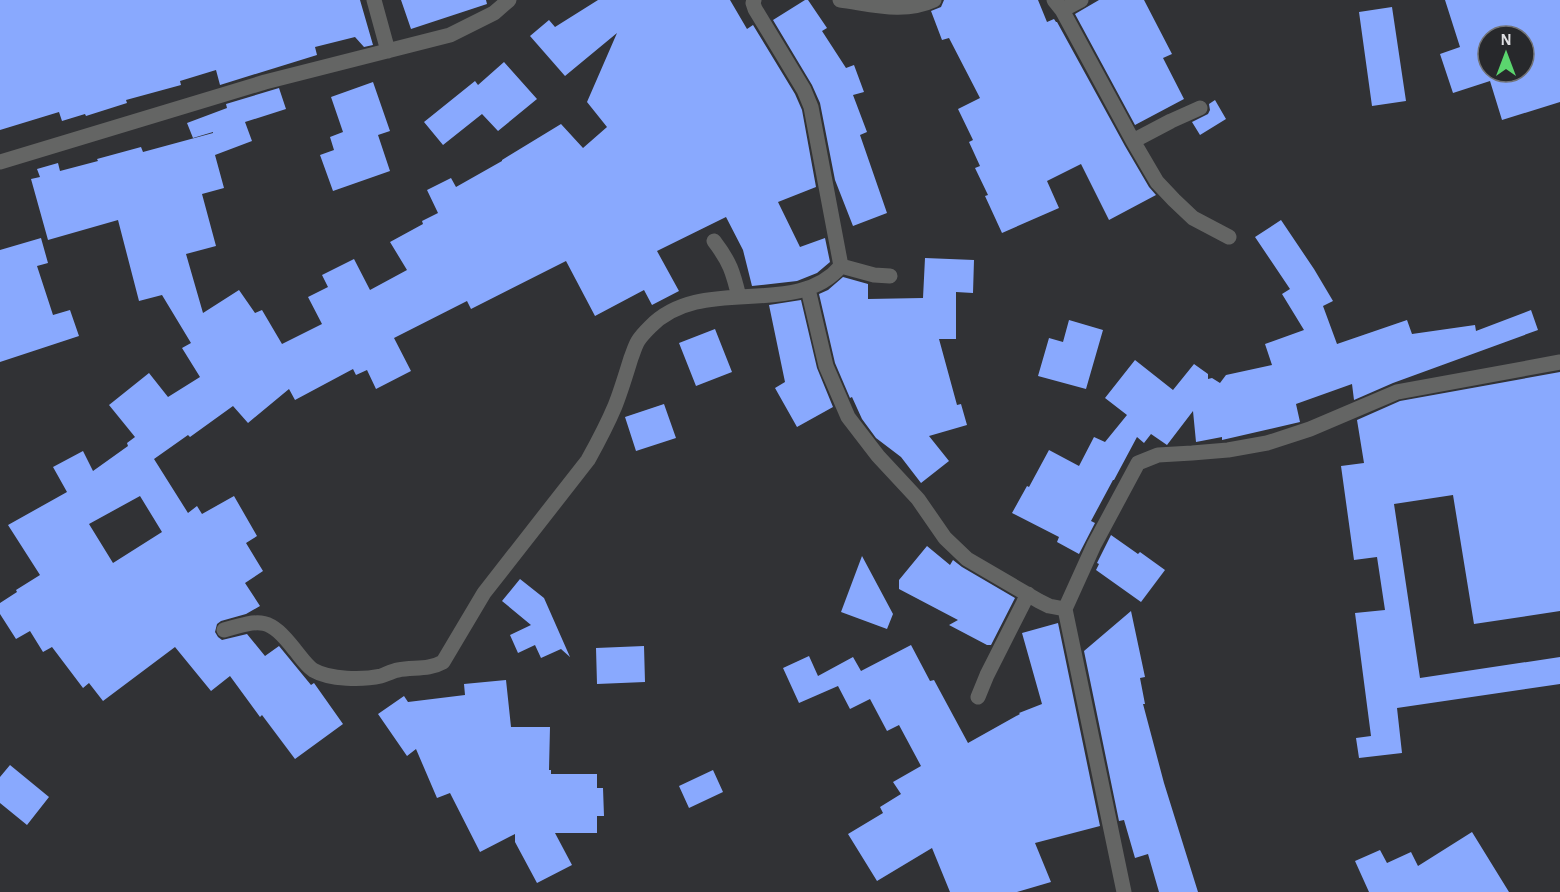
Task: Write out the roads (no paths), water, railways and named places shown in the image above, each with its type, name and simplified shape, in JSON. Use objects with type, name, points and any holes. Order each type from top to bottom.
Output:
[{"type":"street","points":[[374,0],[388,51]]},
{"type":"street","points":[[0,162],[266,82],[450,34],[494,13],[509,0]]},
{"type":"street","points":[[754,0],[755,9],[804,90],[811,108],[841,266]]},
{"type":"street","points":[[840,0],[896,8],[919,6],[934,0]]},
{"type":"street","points":[[1081,0],[1058,5],[1157,182],[1193,218],[1229,237]]},
{"type":"street","points":[[1133,141],[1200,108]]},
{"type":"street","points":[[714,241],[731,267],[739,297]]},
{"type":"street","points":[[841,266],[865,273],[890,276]]},
{"type":"street","points":[[224,630],[253,622],[265,623],[276,628],[313,670],[341,678],[361,679],[397,670],[434,667],[443,662],[484,593],[588,460],[615,405],[638,340],[652,325],[672,310],[698,300],[772,295],[808,289],[835,273],[841,266]]},
{"type":"street","points":[[808,289],[826,366],[848,417],[878,456],[918,499],[945,538],[967,559],[1049,606],[1065,609]]},
{"type":"street","points":[[1124,892],[1065,609],[1094,545],[1138,463],[1158,455],[1216,451],[1267,442],[1310,429],[1397,392],[1560,362]]},
{"type":"street","points":[[978,697],[1028,594]]}]
